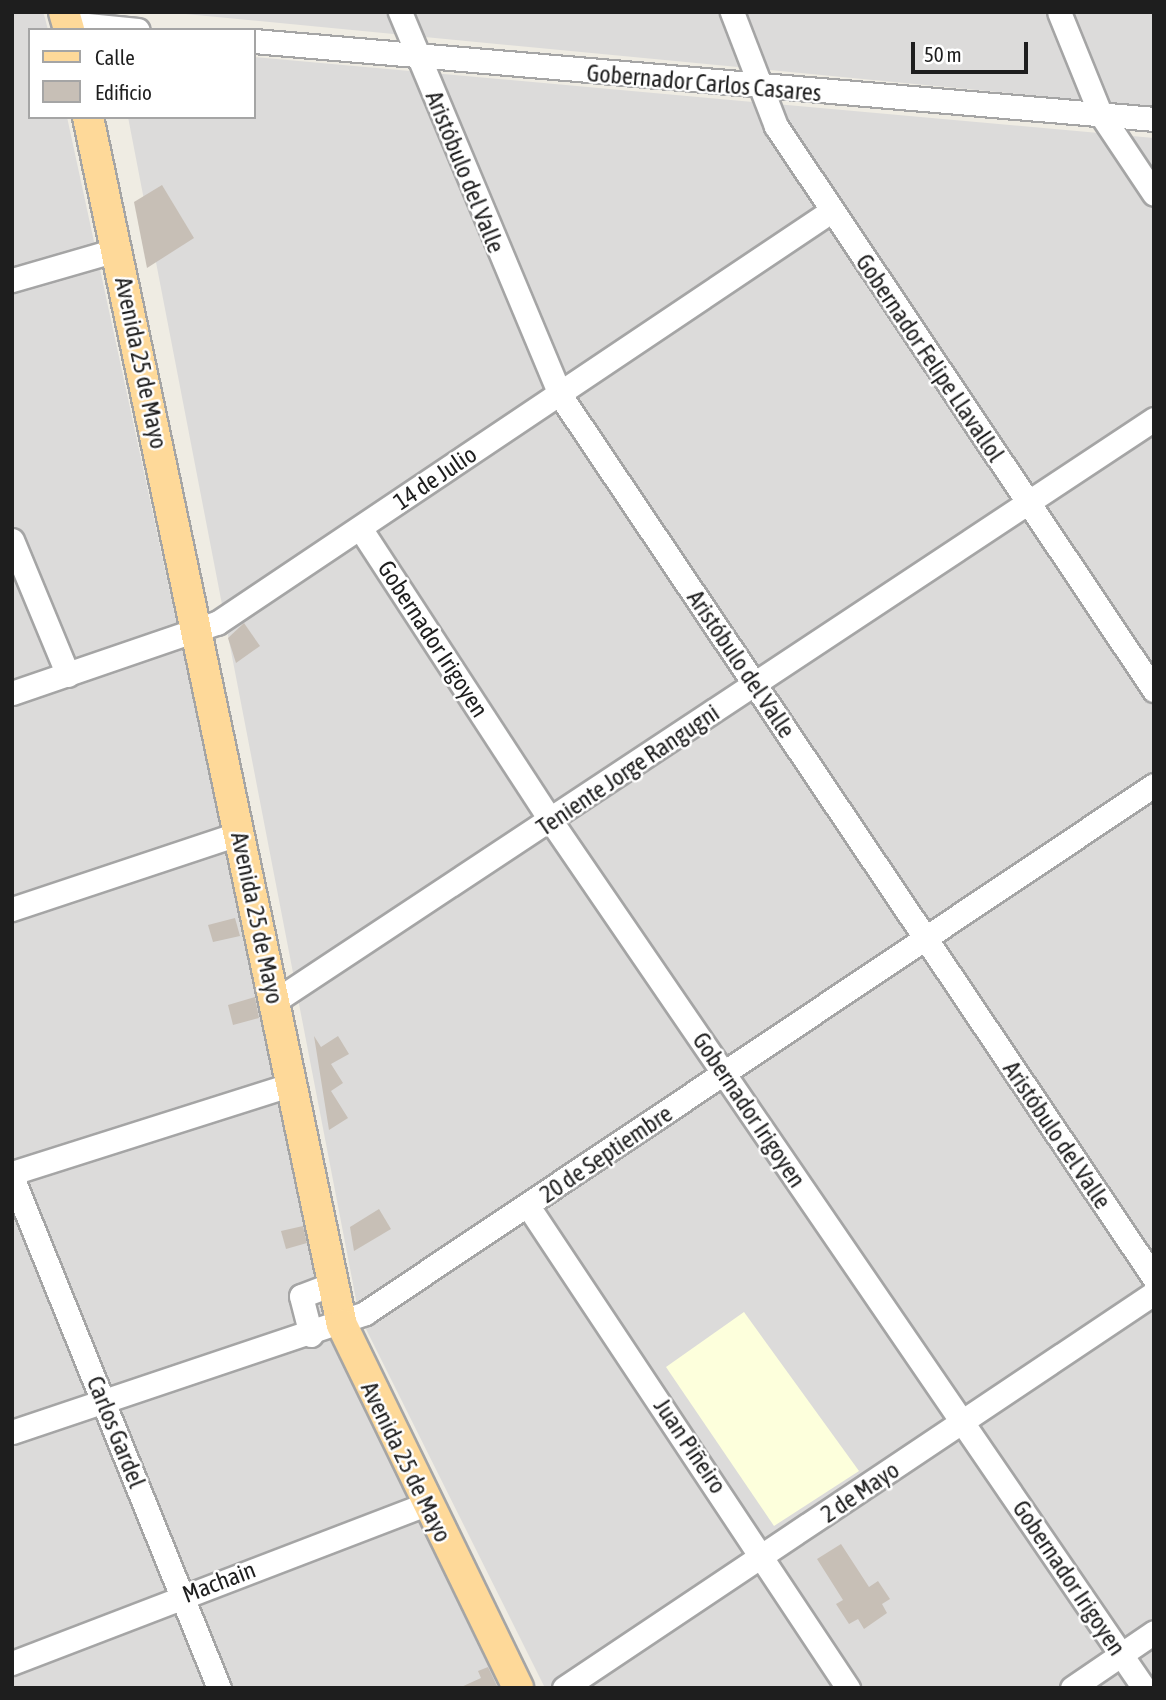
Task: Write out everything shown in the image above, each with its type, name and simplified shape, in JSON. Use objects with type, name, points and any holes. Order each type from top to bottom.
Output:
[{"type":"main road","name":"Avenida 25 de Mayo","points":[[88,119],[199,633],[238,834],[342,1325],[426,1504],[518,1688]]},
{"type":"street","name":"Aristóbulo del Valle","points":[[400,12],[560,395],[1154,1278]]},
{"type":"street","name":"Gobernador Felipe Llavallol","points":[[732,12],[776,126],[1154,690]]},
{"type":"street","points":[[1059,12],[1100,113],[1154,194]]},
{"type":"street","points":[[67,22],[120,28]]},
{"type":"street","name":"Gobernador Carlos Casares","points":[[256,41],[761,89],[1154,119]]},
{"type":"street","name":"14 de Julio","points":[[12,693],[199,633],[560,395],[831,211]]},
{"type":"street","points":[[12,280],[116,250]]},
{"type":"street","name":"Teniente Jorge Rangugni","points":[[275,1001],[1029,505],[1154,419]]},
{"type":"street","name":"Gobernador Irigoyen","points":[[360,528],[551,821],[1144,1688]]},
{"type":"street","points":[[12,540],[68,676]]},
{"type":"street","name":"20 de Septiembre","points":[[12,1432],[342,1325],[528,1206],[927,941],[1154,785]]},
{"type":"street","points":[[12,908],[238,834]]},
{"type":"street","points":[[12,1175],[292,1084]]},
{"type":"street","name":"Carlos Gardel","points":[[12,1175],[219,1688]]},
{"type":"street","name":"Juan Piñeiro","points":[[528,1206],[848,1688]]},
{"type":"street","points":[[311,1335],[301,1296],[332,1284]]},
{"type":"street","name":"2 de Mayo","points":[[564,1688],[764,1558],[1154,1293]]},
{"type":"street","name":"Machain","points":[[12,1663],[426,1504]]},
{"type":"street","points":[[1072,1688],[1154,1632]]},
{"type":"shaded area","points":[[12,12],[43,12],[47,28],[28,28],[28,119],[67,119],[323,1298],[509,1688],[12,1688]]},
{"type":"shaded area","points":[[165,12],[1154,12],[1154,107]]},
{"type":"shaded area","points":[[256,57],[1154,138],[1154,1688],[545,1688],[359,1315],[128,119],[256,119]]},
{"type":"shaded area","points":[[744,1312],[859,1471],[774,1526],[666,1367]]},
{"type":"building","points":[[162,185],[194,238],[147,268],[134,202]]},
{"type":"building","points":[[244,623],[260,646],[236,663],[228,638]]},
{"type":"building","points":[[235,918],[240,936],[213,942],[208,925]]},
{"type":"building","points":[[255,997],[259,1018],[233,1025],[228,1005]]},
{"type":"building","points":[[314,1036],[321,1047],[338,1036],[349,1054],[331,1064],[343,1083],[331,1091],[348,1118],[329,1130]]},
{"type":"building","points":[[379,1209],[391,1229],[354,1251],[350,1227]]},
{"type":"building","points":[[303,1226],[307,1243],[286,1249],[281,1231]]},
{"type":"building","points":[[841,1544],[869,1587],[878,1581],[890,1599],[882,1604],[887,1613],[864,1629],[858,1619],[849,1624],[836,1604],[843,1600],[817,1559]]},
{"type":"building","points":[[488,1667],[498,1688],[459,1688],[481,1678],[478,1671]]}]
